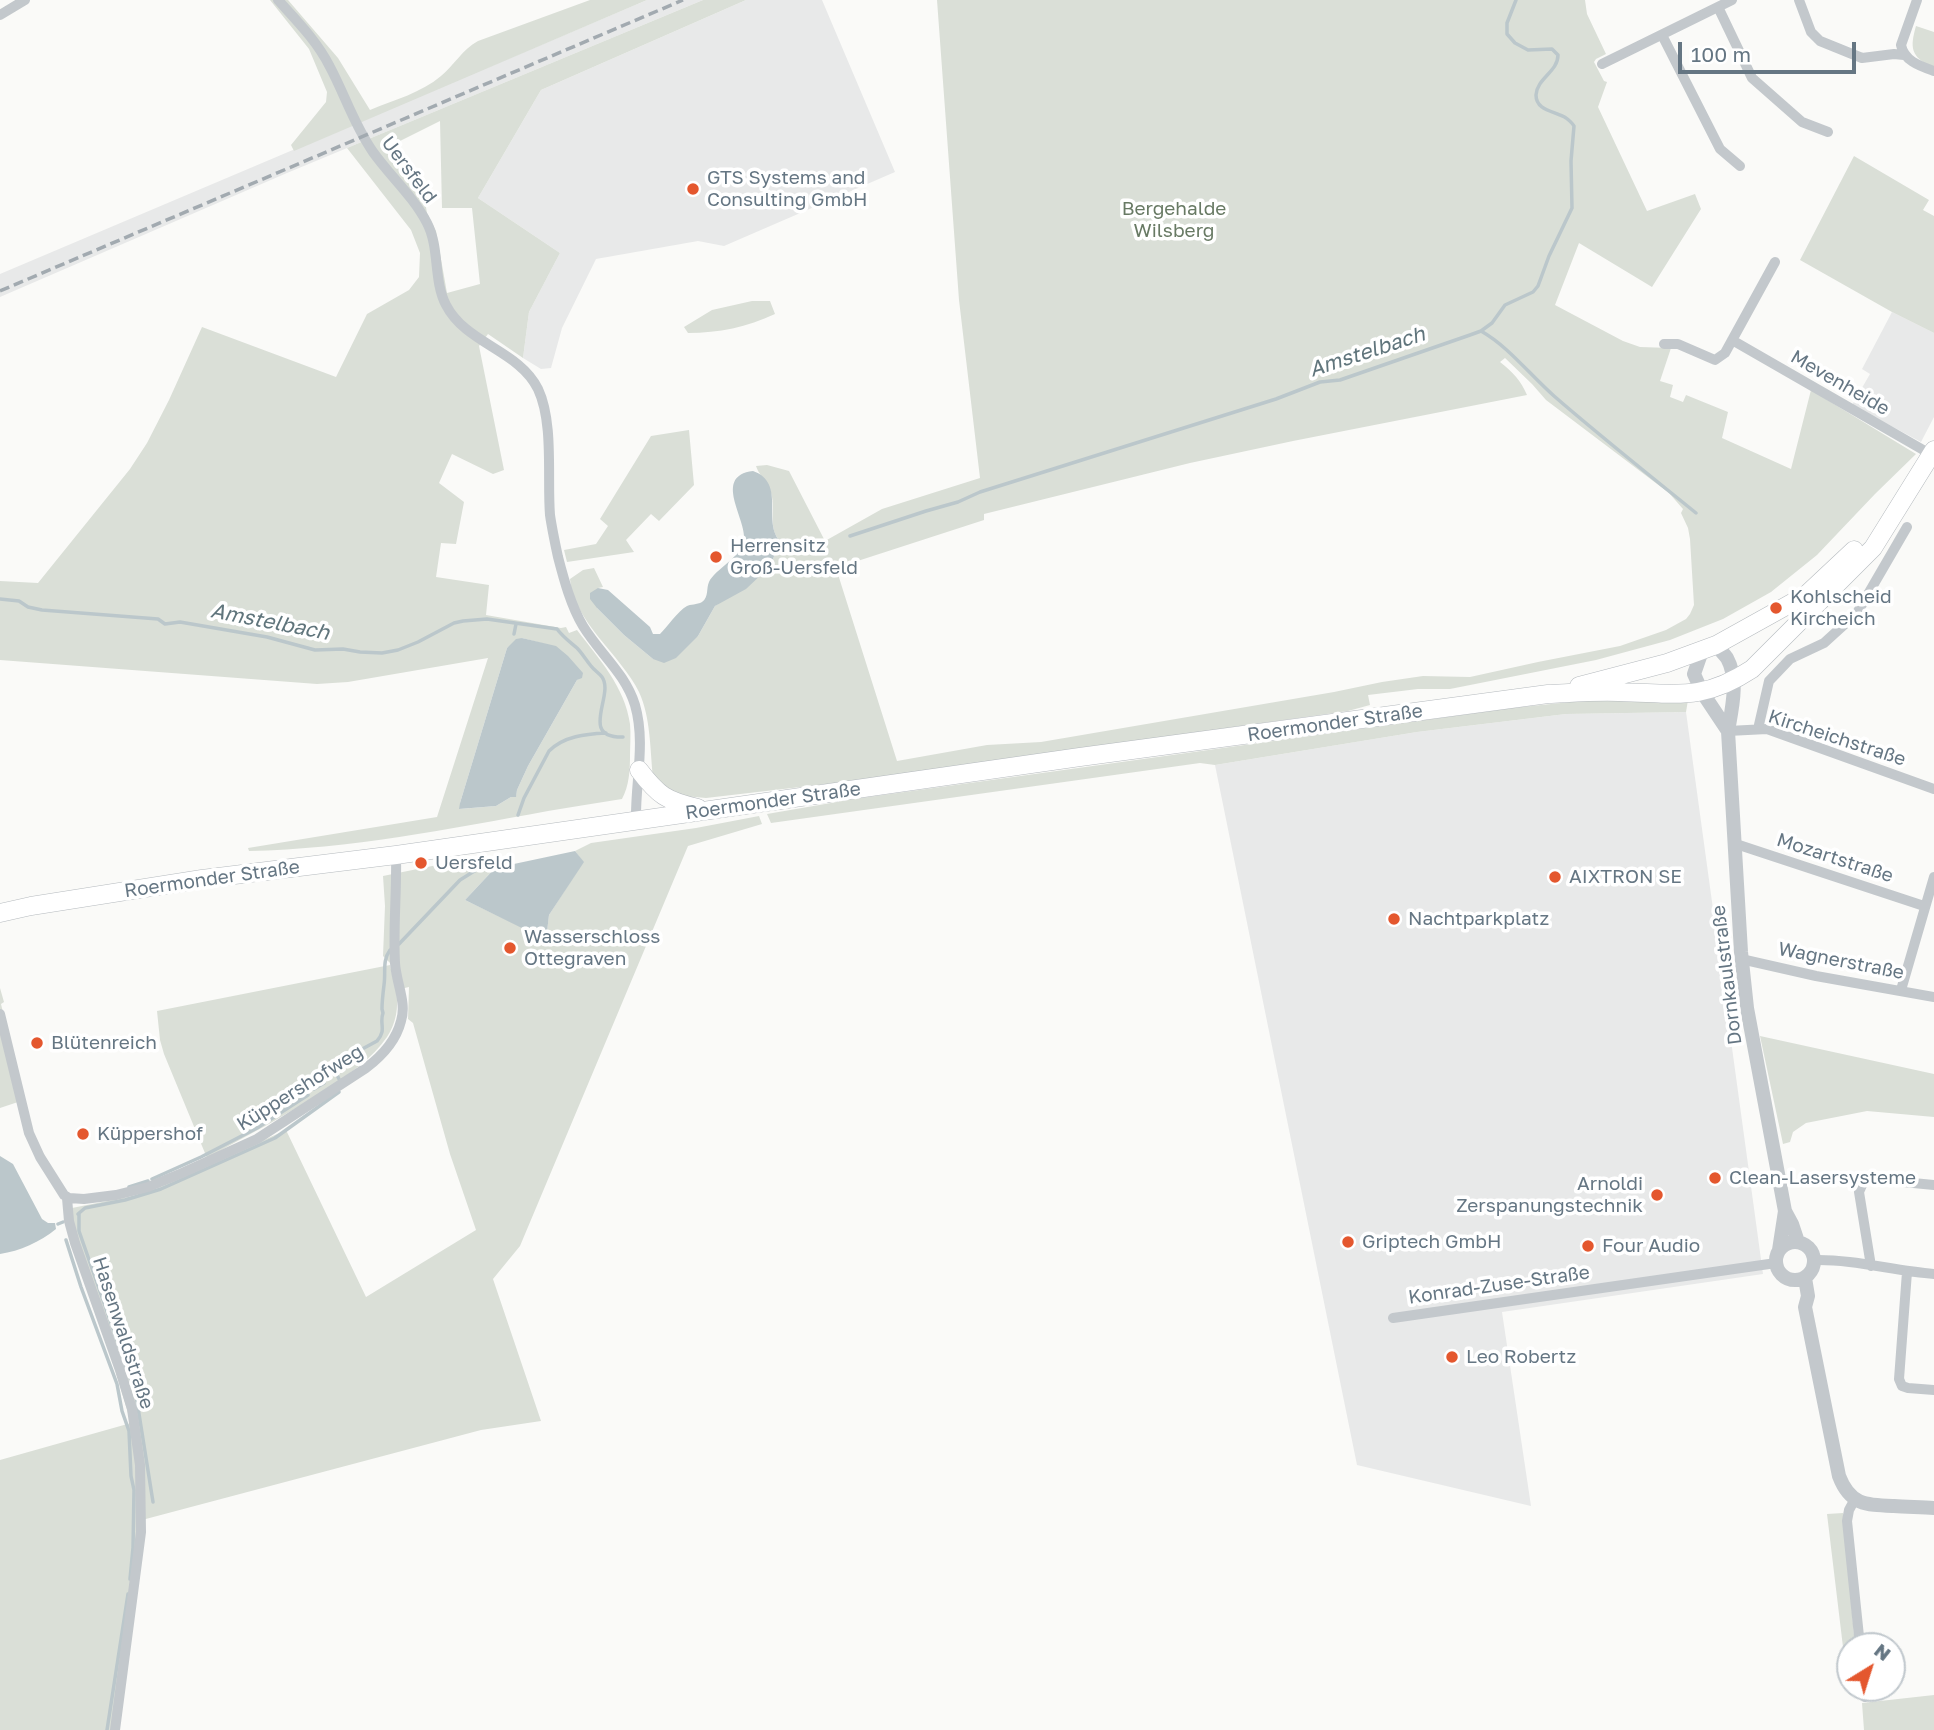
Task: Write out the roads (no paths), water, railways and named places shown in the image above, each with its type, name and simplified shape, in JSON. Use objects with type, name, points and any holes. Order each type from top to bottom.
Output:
[{"type":"main road","name":"Roermonder Straße","points":[[0,913],[202,879],[396,855],[1093,755],[1548,694],[1618,692],[1679,695],[1702,692],[1733,681],[1752,669],[1873,548],[1933,453]]},
{"type":"main road","name":"Roermonder Straße","points":[[1548,694],[1667,663],[1709,648],[1806,595],[1901,503]]},
{"type":"main road","points":[[639,770],[656,792],[667,799],[708,811]]},
{"type":"street","points":[[0,15],[25,0]]},
{"type":"street","name":"Uersfeld","points":[[278,0],[316,42],[360,132],[426,223],[431,234],[445,304],[465,328],[530,374],[539,392],[547,435],[551,516],[561,568],[582,624],[624,678],[635,707],[639,730],[636,821]]},
{"type":"street","points":[[1602,64],[1732,0]]},
{"type":"street","points":[[1799,0],[1811,32],[1821,41],[1862,58],[1899,55],[1934,71]]},
{"type":"street","points":[[1899,55],[1917,0]]},
{"type":"street","points":[[1718,7],[1752,78],[1802,122],[1828,132]]},
{"type":"street","points":[[1662,35],[1720,149],[1740,166]]},
{"type":"street","points":[[1664,344],[1678,344],[1714,360],[1725,353],[1775,262]]},
{"type":"street","name":"Mevenheide","points":[[1732,340],[1933,453]]},
{"type":"street","points":[[1758,729],[1769,681],[1790,659],[1824,643],[1857,613],[1907,527]]},
{"type":"street","points":[[1709,648],[1694,674],[1702,692],[1728,731]]},
{"type":"street","name":"Dornkaulstraße","points":[[1709,648],[1728,659],[1733,681],[1728,731],[1741,959],[1748,1017],[1785,1211],[1793,1224],[1798,1242]]},
{"type":"street","name":"Kircheichstraße","points":[[1728,731],[1767,729],[1934,789]]},
{"type":"street","name":"Mozartstraße","points":[[1733,843],[1924,906]]},
{"type":"street","name":"Küppershofweg","points":[[67,1198],[84,1199],[127,1192],[148,1187],[194,1168],[257,1139],[379,1058],[397,1033],[402,1019],[403,1004],[396,976],[394,947],[396,855]]},
{"type":"street","points":[[1901,990],[1934,877]]},
{"type":"street","name":"Wagnerstraße","points":[[1741,959],[1934,998]]},
{"type":"street","points":[[0,1014],[29,1133],[40,1157],[67,1198]]},
{"type":"street","points":[[1871,1266],[1859,1192],[1863,1183],[1872,1179],[1934,1185]]},
{"type":"street","name":"Hasenwaldstraße","points":[[67,1198],[75,1244],[132,1409],[140,1465],[141,1532],[116,1730]]},
{"type":"street","name":"Dornkaulstraße","points":[[1777,1256],[1785,1211]]},
{"type":"street","points":[[1787,1279],[1805,1278],[1810,1273],[1814,1260],[1809,1249],[1798,1242],[1788,1243],[1777,1256],[1777,1270],[1787,1279],[1805,1307]]},
{"type":"street","name":"Konrad-Zuse-Straße","points":[[1394,1318],[1777,1256]]},
{"type":"street","points":[[1814,1260],[1829,1259],[1934,1274]]},
{"type":"street","points":[[1907,1272],[1899,1379],[1902,1386],[1908,1388],[1934,1390]]},
{"type":"street","points":[[1805,1278],[1808,1296],[1805,1307],[1839,1476],[1844,1488],[1855,1499],[1869,1505],[1934,1508]]},
{"type":"street","points":[[1855,1499],[1847,1521],[1859,1632]]},
{"type":"waterway","name":"Amstelbach","points":[[850,536],[1276,399],[1320,382],[1340,380],[1470,335],[1492,323],[1505,305],[1533,292],[1572,208],[1571,161],[1574,126],[1566,118],[1543,107],[1537,100],[1537,89],[1555,66],[1558,55],[1552,49],[1528,50],[1515,43],[1507,34],[1507,23],[1516,0]]},
{"type":"waterway","points":[[1481,331],[1510,353],[1571,411],[1696,513]]},
{"type":"waterway","name":"Amstelbach","points":[[0,599],[19,601],[28,607],[42,610],[158,619],[165,624],[180,622],[267,637],[315,650],[343,649],[382,653],[398,650],[463,621],[487,619],[557,629],[602,677],[605,685],[600,714],[603,731],[623,737]]},
{"type":"waterway","points":[[514,634],[516,624]]},
{"type":"waterway","points":[[518,815],[549,751],[568,739],[606,733]]},
{"type":"waterway","points":[[399,944],[460,880],[492,860]]},
{"type":"waterway","points":[[314,1089],[324,1083],[329,1067],[380,1037],[385,962],[390,950]]},
{"type":"waterway","points":[[332,1065],[339,1079]]},
{"type":"waterway","points":[[78,1214],[85,1208],[161,1189],[275,1138],[339,1092]]},
{"type":"waterway","points":[[152,1179],[257,1128],[308,1095]]},
{"type":"waterway","points":[[129,1187],[148,1181]]},
{"type":"waterway","points":[[79,1214],[79,1231],[136,1395],[153,1502]]},
{"type":"waterway","points":[[58,1224],[63,1222]]},
{"type":"waterway","points":[[66,1240],[117,1384],[129,1431],[134,1490],[130,1579]]},
{"type":"waterway","points":[[107,1730],[128,1594]]},
{"type":"railway","points":[[0,291],[683,0]]},
{"type":"place","name":"GTS Systems and Consulting GmbH","points":[[693,189]]},
{"type":"place","name":"Herrensitz Groß-Uersfeld","points":[[716,557]]},
{"type":"place","name":"Kohlscheid Kircheich","points":[[1776,608]]},
{"type":"place","name":"Uersfeld","points":[[421,863]]},
{"type":"place","name":"AIXTRON SE","points":[[1555,877]]},
{"type":"place","name":"Nachtparkplatz","points":[[1394,919]]},
{"type":"place","name":"Wasserschloss Ottegraven","points":[[510,948]]},
{"type":"place","name":"Blütenreich","points":[[37,1043]]},
{"type":"place","name":"Küppershof","points":[[83,1134]]},
{"type":"place","name":"Clean-Lasersysteme","points":[[1715,1178]]},
{"type":"place","name":"Arnoldi Zerspanungstechnik","points":[[1657,1195]]},
{"type":"place","name":"Griptech GmbH","points":[[1348,1242]]},
{"type":"place","name":"Four Audio","points":[[1588,1246]]},
{"type":"place","name":"Leo Robertz","points":[[1452,1357]]},
{"type":"park label","name":"Bergehalde Wilsberg","points":[[1174,220]]}]
